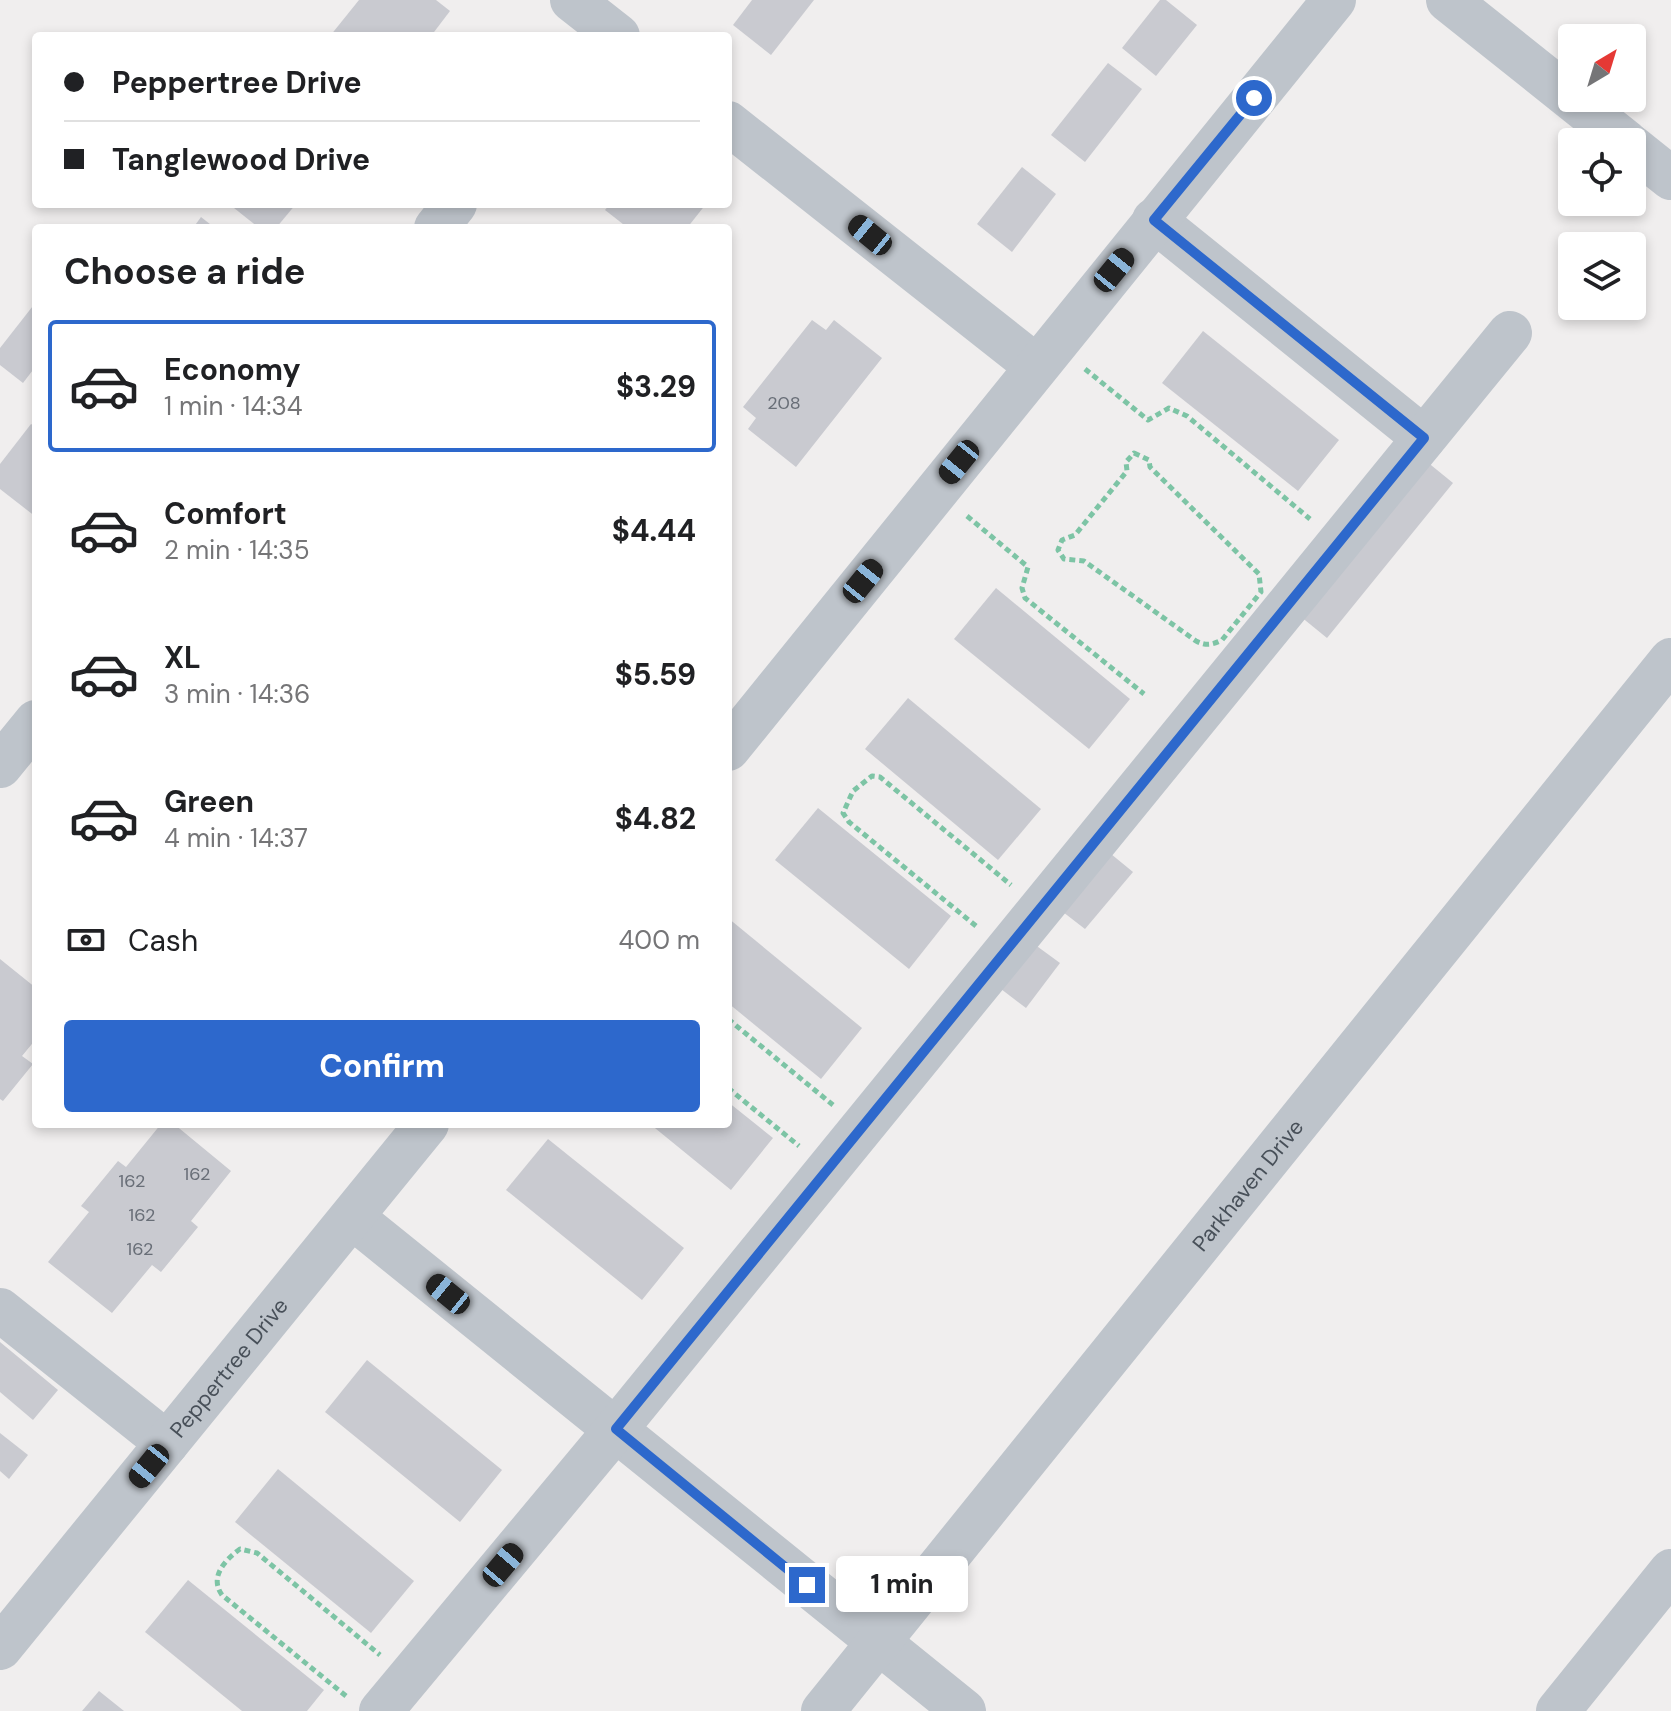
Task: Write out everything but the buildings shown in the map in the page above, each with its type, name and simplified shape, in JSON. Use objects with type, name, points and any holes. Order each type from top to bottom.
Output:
[{"type":"street","points":[[732,744],[1063,365],[1154,220],[1334,0]]},
{"type":"street","points":[[1448,0],[1608,128]]},
{"type":"street","points":[[732,126],[1063,365]]},
{"type":"street","points":[[1646,158],[1671,178]]},
{"type":"street","points":[[439,224],[452,208]]},
{"type":"street","points":[[1154,220],[1424,438]]},
{"type":"street","points":[[367,1706],[408,1678],[616,1429],[1510,333]]},
{"type":"street","name":"Parkhaven Drive","points":[[823,1711],[1671,660]]},
{"type":"street","points":[[0,766],[32,727]]},
{"type":"street","name":"Peppertree Drive","points":[[0,1648],[424,1128]]},
{"type":"street","points":[[352,1217],[964,1711]]},
{"type":"street","points":[[0,1310],[167,1443]]},
{"type":"street","points":[[1558,1711],[1671,1571]]},
{"type":"path","points":[[1063,365],[1148,420],[1169,408],[1187,416],[1339,542]]},
{"type":"path","points":[[1134,453],[1144,455],[1150,467],[1259,574],[1261,592],[1215,644],[1203,645],[1196,641],[1084,561],[1064,559],[1058,550],[1066,537],[1075,535],[1127,471],[1129,457],[1134,453]]},
{"type":"path","points":[[976,504],[967,516],[1028,567],[1022,588],[1025,598],[1144,694]]},
{"type":"path","points":[[1006,950],[849,822],[843,813],[853,791],[872,776],[880,777],[1040,908]]},
{"type":"path","points":[[732,1022],[860,1130]]},
{"type":"path","points":[[732,1091],[828,1169]]},
{"type":"path","points":[[367,1706],[222,1595],[216,1586],[217,1576],[240,1549],[257,1553],[408,1678]]},
{"type":"route","points":[[807,1585],[616,1429],[1424,438],[1154,220],[1254,98]]}]
